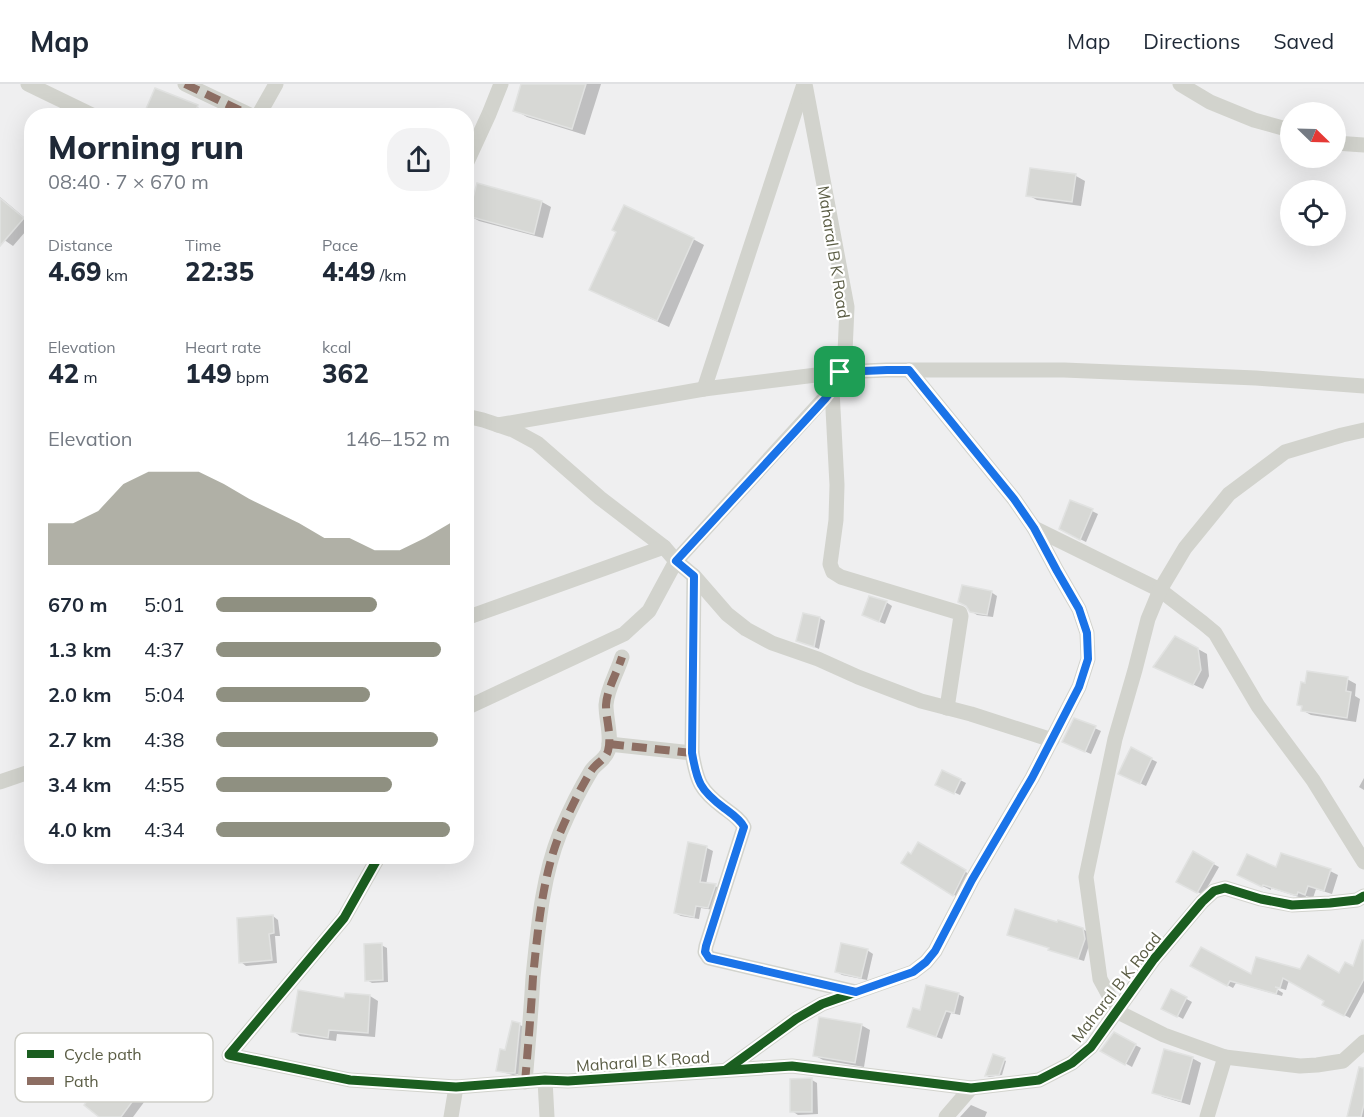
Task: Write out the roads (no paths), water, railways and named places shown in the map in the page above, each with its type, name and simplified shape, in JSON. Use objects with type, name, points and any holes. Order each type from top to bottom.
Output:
[{"type":"street","points":[[28,84],[78,108]]},
{"type":"street","points":[[185,84],[235,108]]},
{"type":"street","points":[[262,108],[276,84]]},
{"type":"street","points":[[474,147],[501,84]]},
{"type":"street","points":[[704,389],[805,84]]},
{"type":"street","name":"Maharal B K Road","points":[[474,704],[624,634],[649,611],[676,561],[832,390],[846,352],[847,307],[805,84]]},
{"type":"street","points":[[1180,84],[1210,102],[1254,120],[1280,127]]},
{"type":"street","points":[[1346,144],[1364,145]]},
{"type":"street","points":[[726,1070],[796,1019],[822,1004],[913,972],[926,962],[935,951],[972,880],[1032,778],[1079,687],[1088,659],[1087,633],[1079,609],[1034,528],[1014,499],[909,370]]},
{"type":"street","points":[[498,425],[704,389],[840,372],[1064,370],[1256,378],[1364,386]]},
{"type":"street","points":[[832,390],[837,485],[836,520],[830,564],[833,572],[841,577],[962,616],[947,708]]},
{"type":"street","points":[[474,418],[513,430],[537,443],[600,498],[664,548],[694,576],[727,614],[746,629],[772,643],[921,701],[971,714],[1052,740]]},
{"type":"street","points":[[1364,430],[1286,452],[1229,494],[1185,548],[1160,590],[1148,619],[1114,739],[1086,877],[1100,979],[1118,1012],[1164,1035],[1225,1058],[1288,1065],[1317,1065],[1343,1061],[1364,1042]]},
{"type":"street","points":[[1034,528],[1160,590],[1215,633],[1258,706],[1313,780],[1364,862]]},
{"type":"street","points":[[474,615],[664,548]]},
{"type":"street","points":[[694,576],[692,753],[696,775],[708,796],[741,821],[744,827],[706,946],[706,955],[709,958],[856,992]]},
{"type":"street","points":[[525,1082],[543,893],[560,832],[587,777],[596,764],[606,757],[609,744],[606,704],[622,657]]},
{"type":"street","points":[[609,744],[692,753]]},
{"type":"street","points":[[0,782],[24,774]]},
{"type":"street","name":"Maharal B K Road","points":[[374,864],[344,918],[228,1055],[350,1080],[456,1088],[545,1080],[568,1081],[792,1066],[971,1088],[1039,1080],[1072,1063],[1091,1047],[1154,959],[1214,891],[1225,888],[1261,899],[1292,904],[1357,900],[1364,896]]},
{"type":"street","points":[[1207,1117],[1225,1058]]},
{"type":"street","points":[[545,1080],[547,1117]]},
{"type":"street","points":[[451,1117],[456,1088]]},
{"type":"street","points":[[946,1117],[971,1088]]}]
